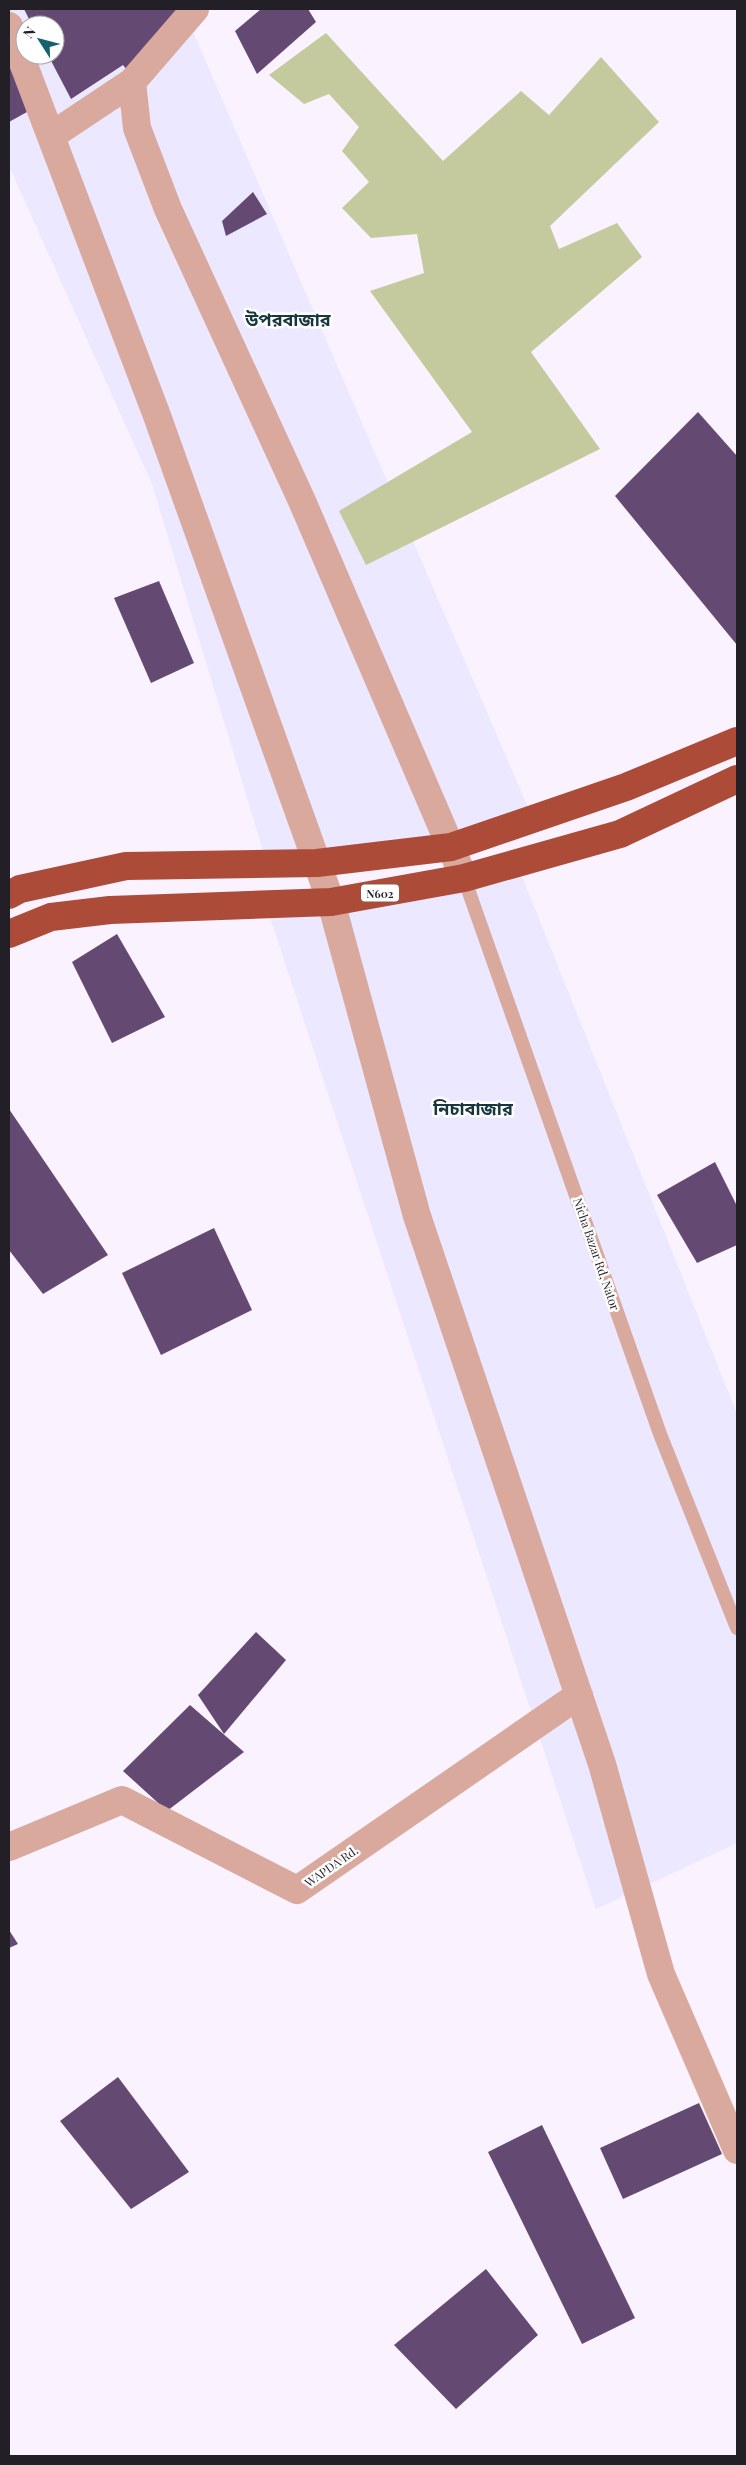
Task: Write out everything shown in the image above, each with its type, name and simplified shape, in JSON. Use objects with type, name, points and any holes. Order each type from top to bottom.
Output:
[{"type":"highway","points":[[9,895],[20,889],[126,866],[317,863],[451,847],[626,787],[737,741]]},
{"type":"highway","name":"N602","points":[[9,934],[51,917],[110,910],[331,902],[464,878],[620,834],[737,780]]},
{"type":"street","points":[[51,136],[132,82],[195,9]]},
{"type":"street","points":[[9,26],[156,413],[331,902],[417,1216],[602,1764],[660,1974],[737,2150]]},
{"type":"street","points":[[132,82],[137,128],[168,209],[302,501],[464,878]]},
{"type":"street","name":"WAPDA Rd.","points":[[9,1847],[122,1800],[297,1890],[579,1695]]},
{"type":"lane","name":"Nicha Bazar Rd, Nator","points":[[464,878],[660,1434],[737,1628]]},
{"type":"shaded area","points":[[9,9],[96,9],[127,70],[187,18],[533,819],[267,864],[152,484],[9,166]]},
{"type":"shaded area","points":[[517,864],[737,1414],[737,1843],[596,1909],[264,899]]},
{"type":"green space","points":[[326,33],[443,161],[521,91],[549,115],[601,57],[659,122],[550,226],[559,249],[617,223],[642,257],[531,352],[600,449],[366,565],[339,511],[472,432],[370,291],[424,273],[417,234],[371,238],[342,208],[369,182],[342,151],[359,127],[329,94],[304,104],[269,75]]},
{"type":"building","points":[[24,9],[193,9],[127,70],[123,65],[71,99],[53,65],[65,65],[65,15],[27,15]]},
{"type":"building","points":[[261,9],[308,9],[316,22],[257,74],[235,31]]},
{"type":"building","points":[[9,58],[27,112],[9,122]]},
{"type":"building","points":[[253,192],[267,214],[226,236],[222,221]]},
{"type":"building","points":[[698,412],[737,456],[737,645],[615,496]]},
{"type":"building","points":[[159,581],[194,663],[151,683],[114,598]]},
{"type":"building","points":[[117,934],[165,1017],[112,1043],[72,962]]},
{"type":"building","points":[[9,1109],[108,1255],[43,1294],[9,1250]]},
{"type":"building","points":[[715,1162],[737,1206],[737,1245],[697,1263],[657,1195]]},
{"type":"building","points":[[214,1228],[252,1310],[161,1355],[122,1273]]},
{"type":"building","points":[[256,1632],[286,1660],[224,1734],[198,1695]]},
{"type":"building","points":[[190,1705],[244,1752],[167,1811],[123,1771]]},
{"type":"building","points":[[9,1930],[18,1944],[9,1948]]},
{"type":"building","points":[[118,2077],[189,2172],[131,2209],[60,2121]]},
{"type":"building","points":[[699,2103],[722,2154],[623,2199],[600,2148]]},
{"type":"building","points":[[542,2125],[635,2318],[582,2344],[488,2152]]},
{"type":"building","points":[[486,2269],[538,2335],[456,2409],[394,2345]]},
{"type":"district","name":"উপরবাজার","points":[[288,319]]},
{"type":"district","name":"নিচাবাজার","points":[[473,1108]]}]
